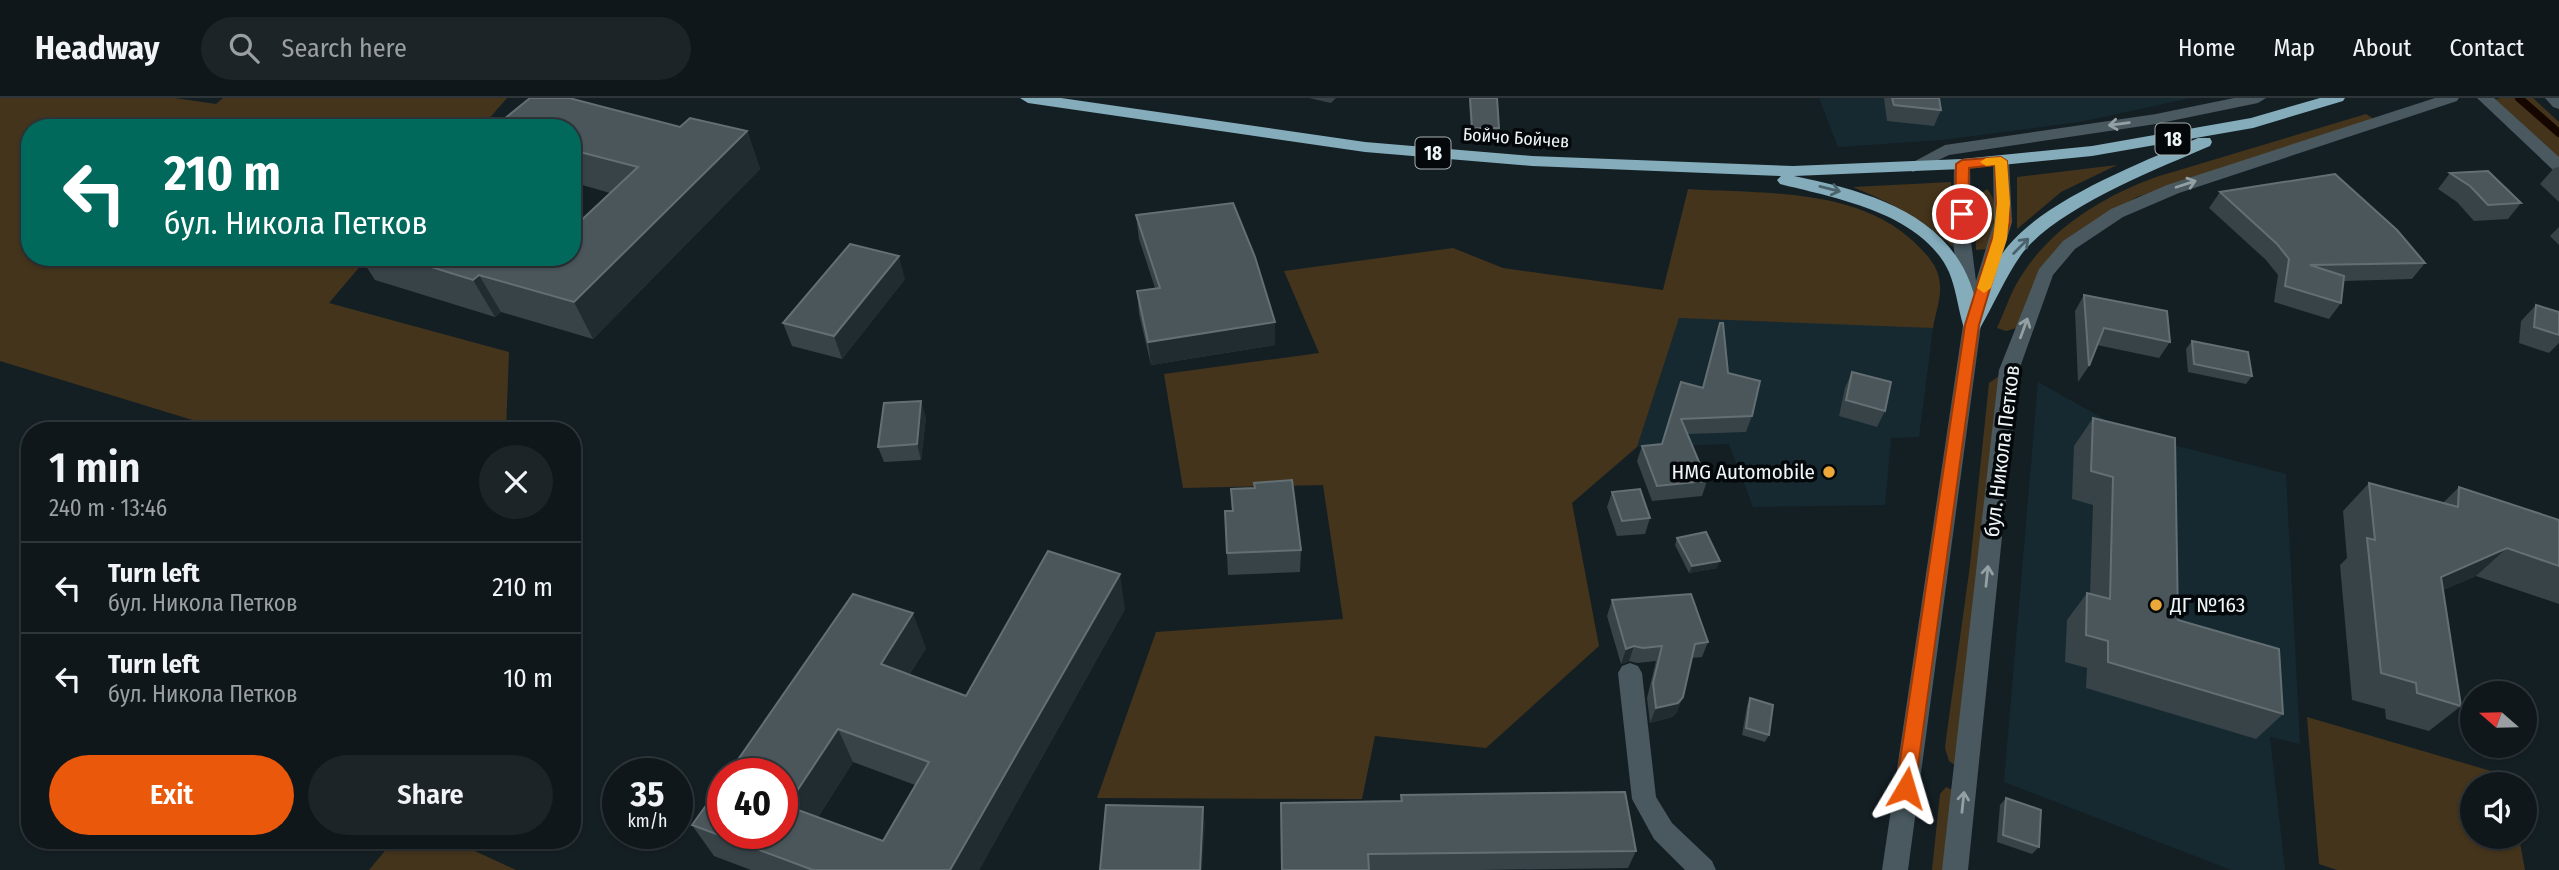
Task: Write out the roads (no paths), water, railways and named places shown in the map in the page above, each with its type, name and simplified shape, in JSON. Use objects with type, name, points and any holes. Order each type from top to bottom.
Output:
[{"type":"highway","name":"Бойчо Бойчев","points":[[1028,98],[1365,147],[1532,161],[1740,170],[1962,164]]},
{"type":"highway","name":"18","points":[[1962,164],[2092,151],[2253,123],[2337,98]]},
{"type":"highway","points":[[1972,325],[2015,250],[2068,208],[2105,186],[2190,147],[2253,123]]},
{"type":"highway","points":[[1740,170],[1826,188],[1892,209],[1941,248],[1957,271],[1972,325]]},
{"type":"street","points":[[1913,167],[1945,150],[2156,119],[2258,98]]},
{"type":"street","name":"бул. Никола Петков","points":[[1955,870],[2009,370],[2045,273],[2069,245],[2108,219],[2173,189],[2451,98]]},
{"type":"street","points":[[2485,98],[2559,166]]},
{"type":"street","points":[[2553,98],[2559,104]]},
{"type":"street","points":[[1895,870],[1972,325],[2003,222],[2001,161]]},
{"type":"street","points":[[1962,164],[1962,241],[1972,325]]},
{"type":"street","points":[[1630,673],[1644,799],[1663,831],[1703,870]]},
{"type":"waterway","points":[[2519,98],[2559,133]]},
{"type":"place","name":"HMG Automobile","points":[[1829,472]]},
{"type":"place","name":"ДГ №163","points":[[2156,605]]}]
